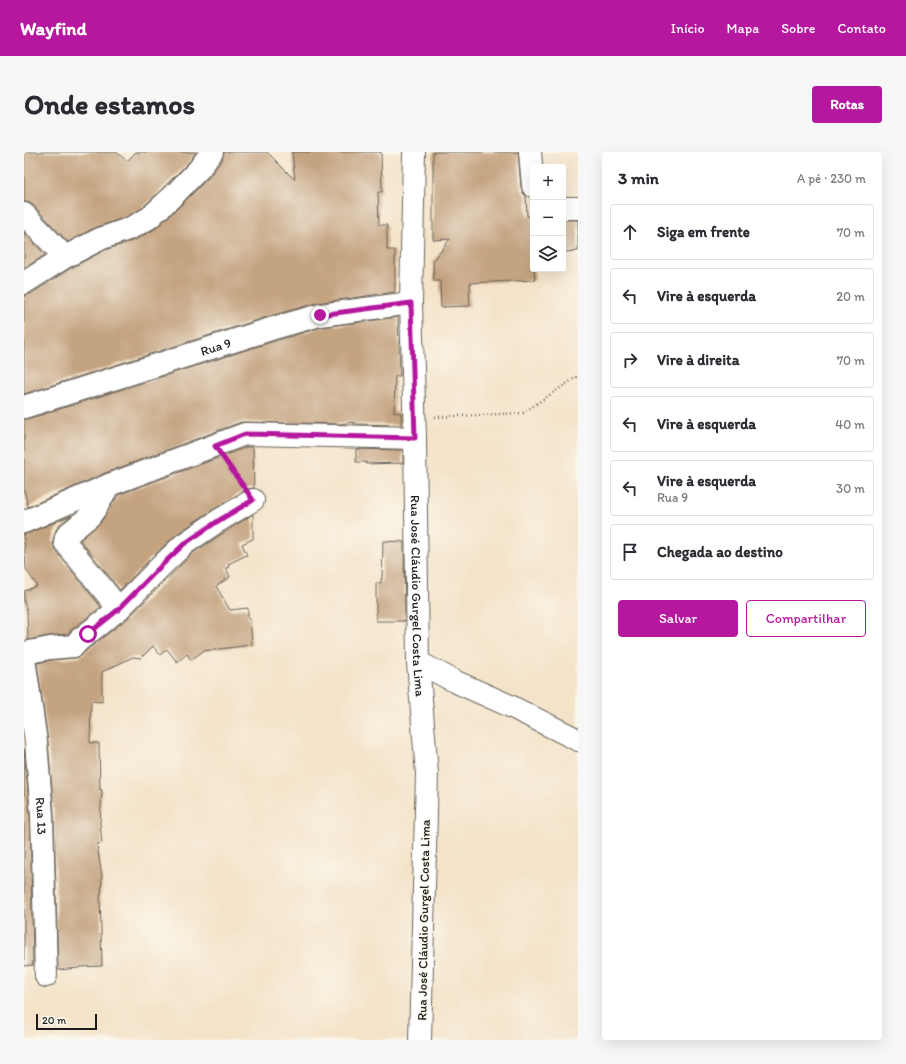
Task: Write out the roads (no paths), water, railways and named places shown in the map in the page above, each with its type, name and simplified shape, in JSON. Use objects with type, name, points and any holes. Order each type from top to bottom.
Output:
[{"type":"street","points":[[24,283],[65,257],[100,239],[131,228],[149,218],[199,169],[212,152]]},
{"type":"street","name":"Rua José Cláudio Gurgel Costa Lima","points":[[414,152],[411,303],[415,428],[418,662],[427,774],[420,1040]]},
{"type":"street","points":[[530,152],[531,164]]},
{"type":"street","points":[[566,208],[578,208]]},
{"type":"street","points":[[24,214],[65,257]]},
{"type":"street","name":"Rua 9","points":[[24,407],[274,328],[320,315],[411,303]]},
{"type":"street","points":[[24,522],[109,485],[245,434],[415,428]]},
{"type":"street","points":[[109,485],[90,516],[68,534],[65,542],[119,609]]},
{"type":"street","points":[[24,653],[50,648],[74,646],[79,640],[119,609],[184,544],[253,500]]},
{"type":"street","name":"Rua 13","points":[[24,658],[36,742],[42,815],[46,976]]},
{"type":"street","points":[[418,662],[454,681],[508,705],[578,740]]}]
